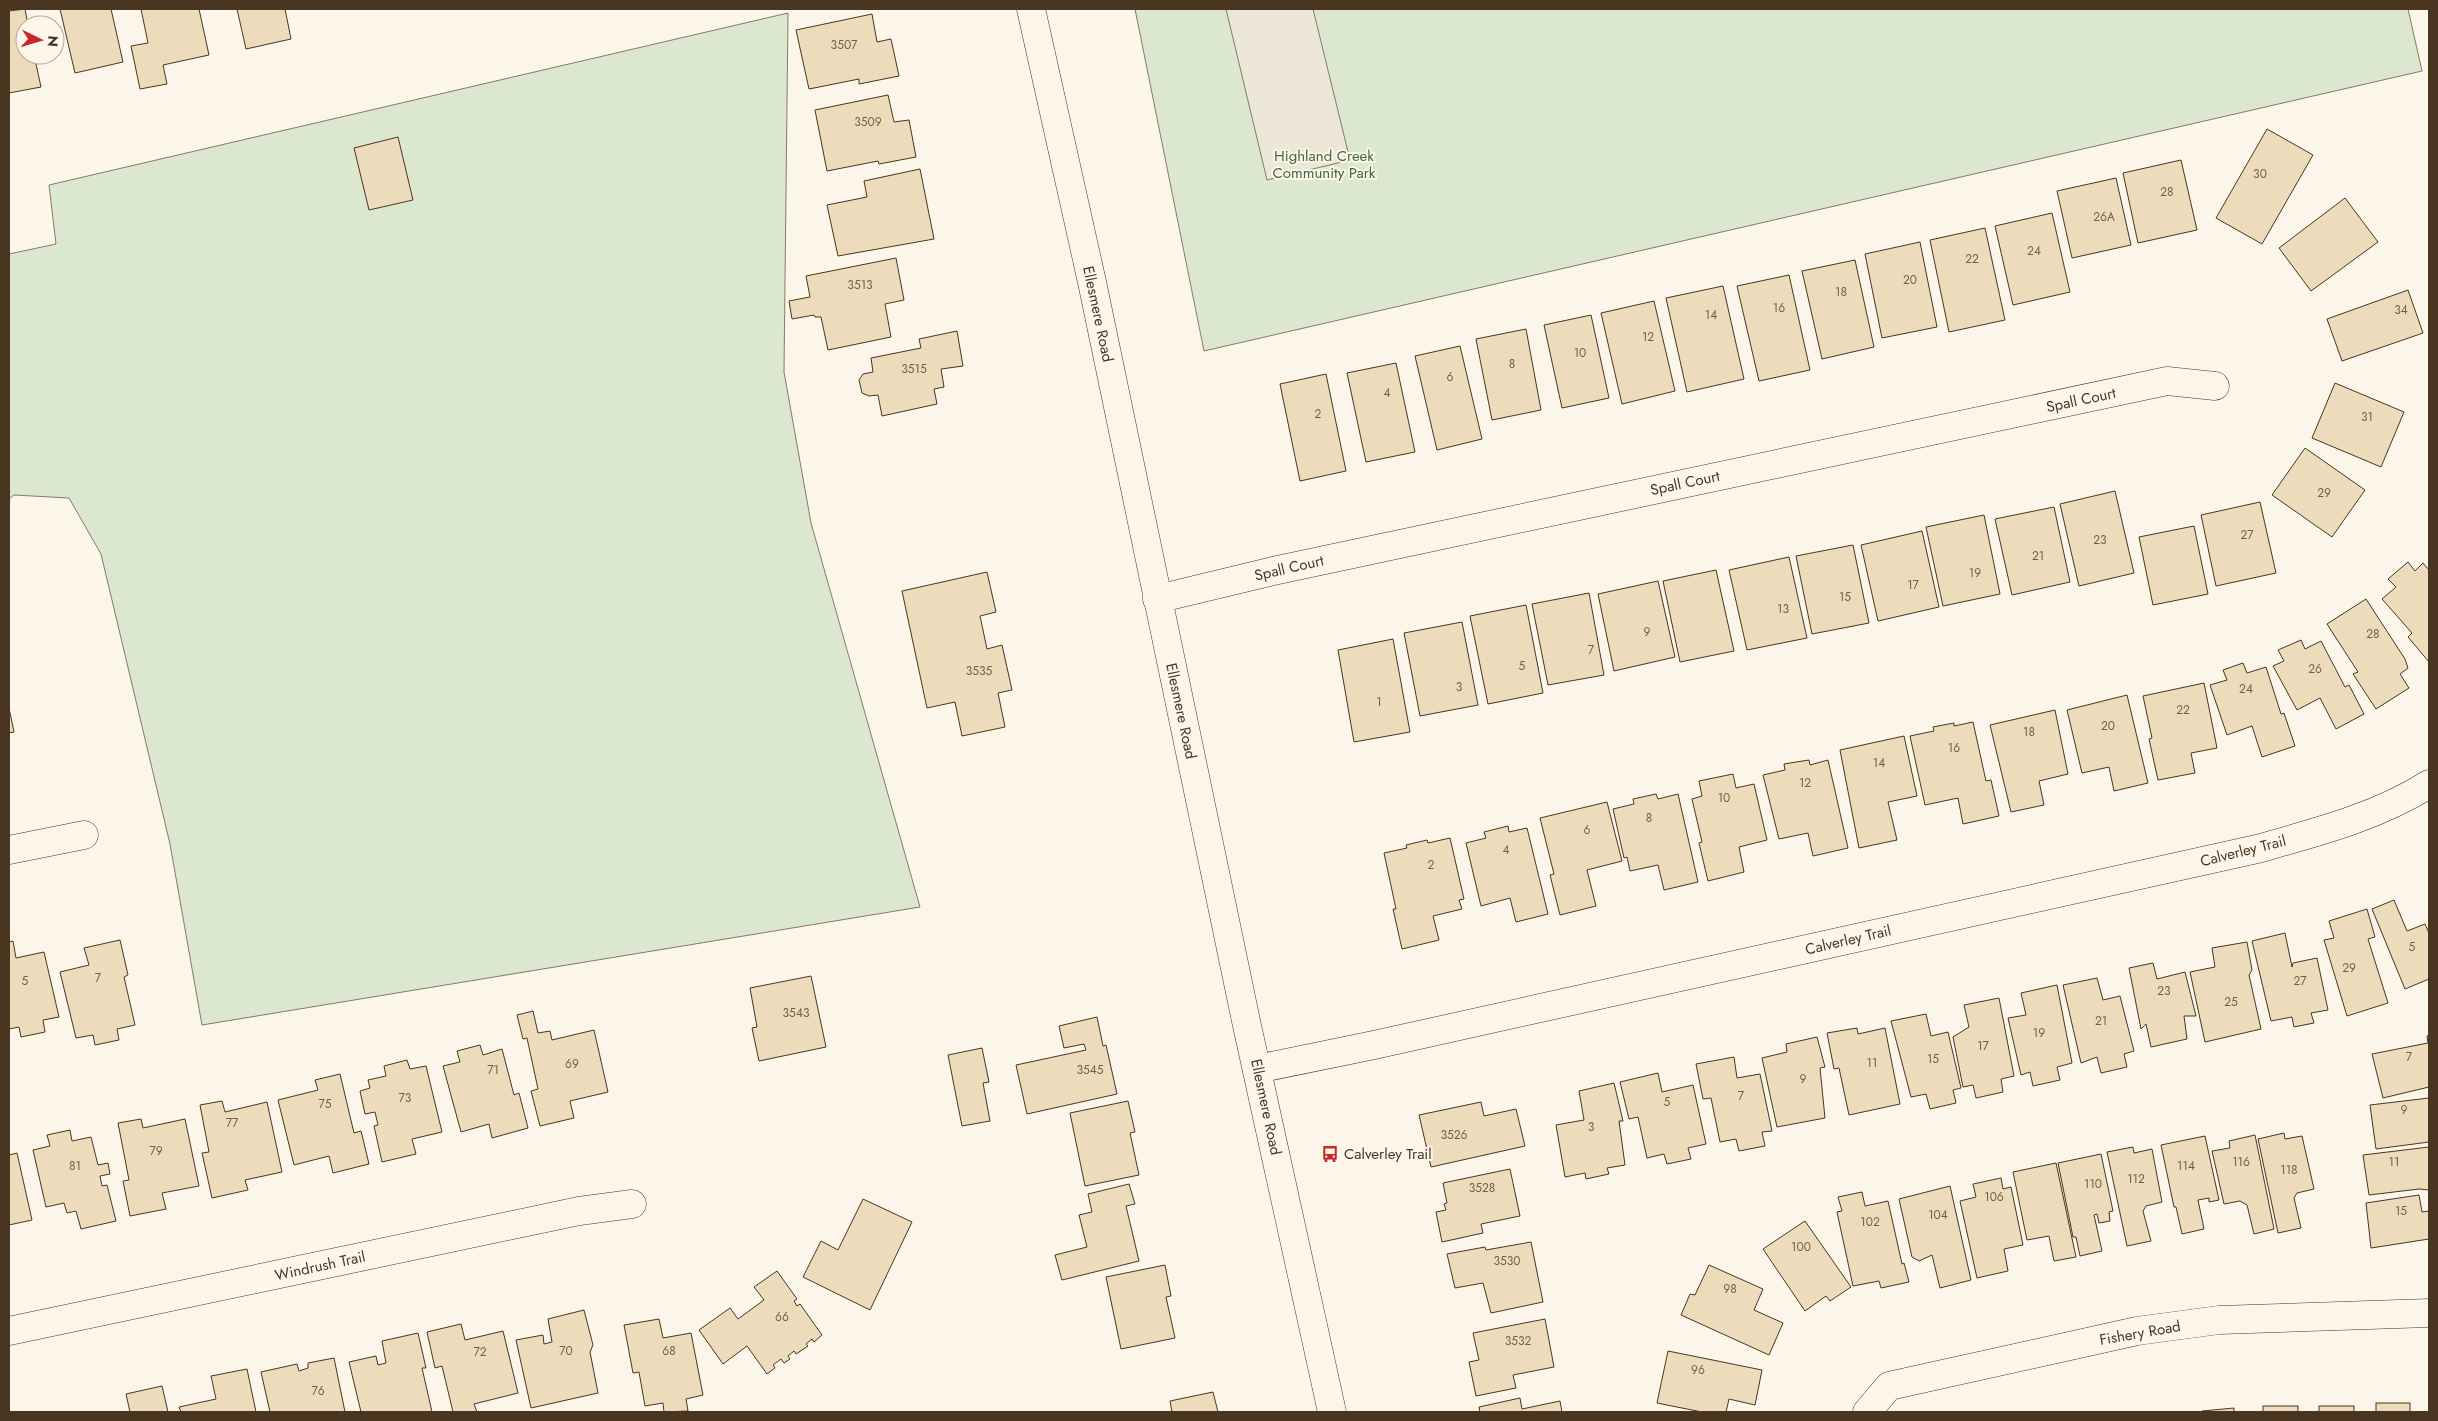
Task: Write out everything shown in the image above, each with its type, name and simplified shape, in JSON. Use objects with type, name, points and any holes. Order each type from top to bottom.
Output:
[{"type":"street","name":"Ellesmere Road","points":[[1031,9],[1092,282],[1157,599],[1332,1412]]},
{"type":"street","name":"Spall Court","points":[[1157,599],[1273,570],[2167,382],[2215,386]]},
{"type":"street","name":"Calverley Trail","points":[[1258,1069],[1374,1046],[2257,849],[2365,817],[2406,799],[2429,784]]},
{"type":"street","points":[[9,850],[84,835]]},
{"type":"street","name":"Windrush Trail","points":[[9,1332],[579,1211],[632,1204]]},
{"type":"street","name":"Fishery Road","points":[[1867,1412],[1889,1386],[2137,1331],[2219,1320],[2429,1313]]},
{"type":"green space","name":"Highland Creek Community Park","points":[[1135,9],[2408,9],[2422,71],[1204,351]]},
{"type":"green space","points":[[788,13],[784,372],[811,523],[920,907],[202,1025],[170,844],[101,554],[69,498],[14,495],[9,499],[9,254],[56,244],[49,185]]},
{"type":"shaded area","points":[[1226,9],[1313,9],[1350,160],[1267,180]]},
{"type":"building","points":[[25,9],[26,15],[15,15],[15,65],[36,65],[41,87],[9,93],[9,11]]},
{"type":"building","points":[[60,9],[111,9],[123,62],[75,73],[65,30],[65,15],[61,15]]},
{"type":"building","points":[[141,9],[199,9],[209,55],[163,65],[167,84],[140,89],[131,46],[148,43]]},
{"type":"building","points":[[237,9],[285,9],[291,39],[246,49]]},
{"type":"building","points":[[872,14],[877,42],[891,39],[899,76],[859,84],[859,79],[809,89],[796,30]]},
{"type":"building","points":[[888,95],[894,122],[909,120],[916,157],[879,164],[878,161],[827,171],[815,110]]},
{"type":"building","points":[[2267,129],[2313,155],[2262,244],[2216,218]]},
{"type":"building","points":[[398,137],[413,200],[369,210],[354,148]]},
{"type":"building","points":[[2181,160],[2197,230],[2138,243],[2123,173]]},
{"type":"building","points":[[920,169],[934,239],[838,256],[827,205],[867,197],[864,181]]},
{"type":"building","points":[[2116,178],[2131,245],[2072,258],[2057,191]]},
{"type":"building","points":[[2345,198],[2378,242],[2311,291],[2279,248]]},
{"type":"building","points":[[2052,213],[2070,292],[2013,305],[1995,226]]},
{"type":"building","points":[[1985,228],[2005,320],[1949,332],[1930,240]]},
{"type":"building","points":[[1920,242],[1937,327],[1882,338],[1865,254]]},
{"type":"building","points":[[896,258],[904,300],[885,304],[891,337],[828,350],[821,317],[815,317],[814,315],[792,319],[789,301],[810,297],[806,276]]},
{"type":"building","points":[[1855,260],[1874,347],[1822,359],[1802,271]]},
{"type":"building","points":[[1789,275],[1810,370],[1759,381],[1737,286]]},
{"type":"building","points":[[1723,286],[1744,379],[1687,392],[1666,298]]},
{"type":"building","points":[[2408,290],[2423,333],[2342,361],[2327,319]]},
{"type":"building","points":[[1654,301],[1675,391],[1622,404],[1601,313]]},
{"type":"building","points":[[1591,315],[1609,398],[1562,408],[1544,325]]},
{"type":"building","points":[[1526,329],[1541,410],[1492,420],[1476,339]]},
{"type":"building","points":[[957,331],[963,366],[941,369],[944,387],[934,389],[937,404],[882,416],[878,395],[869,396],[862,393],[859,380],[863,374],[873,372],[871,358],[921,348],[919,339]]},
{"type":"building","points":[[1460,346],[1482,439],[1437,450],[1415,356]]},
{"type":"building","points":[[1396,363],[1415,452],[1366,462],[1347,373]]},
{"type":"building","points":[[1326,374],[1346,471],[1300,481],[1280,384]]},
{"type":"building","points":[[2335,383],[2404,412],[2381,467],[2312,438]]},
{"type":"building","points":[[2305,448],[2365,490],[2332,537],[2272,495]]},
{"type":"building","points":[[2115,491],[2134,573],[2079,586],[2060,504]]},
{"type":"building","points":[[2260,502],[2276,573],[2216,586],[2201,515]]},
{"type":"building","points":[[2054,507],[2070,582],[2012,595],[1995,519]]},
{"type":"building","points":[[1984,515],[2000,594],[1943,606],[1926,527]]},
{"type":"building","points":[[2194,526],[2208,594],[2153,605],[2139,537]]},
{"type":"building","points":[[1922,531],[1939,607],[1878,621],[1861,545]]},
{"type":"building","points":[[1853,545],[1869,623],[1812,634],[1796,556]]},
{"type":"building","points":[[1789,557],[1807,638],[1747,650],[1729,570]]},
{"type":"building","points":[[2408,562],[2415,571],[2423,563],[2429,570],[2429,662],[2408,637],[2412,633],[2382,599],[2396,587],[2388,579]]},
{"type":"building","points":[[1716,570],[1734,651],[1680,662],[1663,581]]},
{"type":"building","points":[[987,572],[996,612],[980,616],[987,649],[1002,645],[1012,690],[998,693],[1005,727],[962,736],[955,702],[927,708],[902,591]]},
{"type":"building","points":[[1658,581],[1675,657],[1614,671],[1598,594]]},
{"type":"building","points":[[1589,593],[1604,675],[1548,685],[1532,604]]},
{"type":"building","points":[[2366,599],[2405,659],[2408,668],[2400,674],[2409,688],[2376,709],[2353,674],[2358,672],[2327,624]]},
{"type":"building","points":[[1526,605],[1543,693],[1488,704],[1470,616]]},
{"type":"building","points":[[1462,622],[1478,705],[1420,716],[1404,633]]},
{"type":"building","points":[[1393,639],[1410,732],[1354,742],[1338,650]]},
{"type":"building","points":[[2301,640],[2305,649],[2321,641],[2345,687],[2349,685],[2364,714],[2336,729],[2320,698],[2297,710],[2273,666],[2284,661],[2278,650]]},
{"type":"building","points":[[2243,663],[2247,673],[2266,667],[2281,714],[2284,713],[2295,746],[2262,757],[2252,726],[2227,735],[2210,685],[2227,680],[2223,670]]},
{"type":"building","points":[[2204,683],[2217,748],[2191,753],[2195,773],[2158,780],[2149,739],[2152,738],[2143,696]]},
{"type":"building","points":[[2127,695],[2148,783],[2114,791],[2109,767],[2082,773],[2067,710]]},
{"type":"building","points":[[9,708],[14,732],[9,733]]},
{"type":"building","points":[[2055,710],[2068,774],[2039,781],[2044,805],[2011,812],[1990,725]]},
{"type":"building","points":[[1973,722],[1986,781],[1991,780],[1999,816],[1963,824],[1958,798],[1925,805],[1910,736],[1934,731],[1933,727],[1954,723],[1954,726]]},
{"type":"building","points":[[1904,736],[1917,796],[1888,802],[1897,840],[1859,848],[1840,750]]},
{"type":"building","points":[[1809,760],[1810,765],[1828,760],[1848,848],[1813,856],[1808,833],[1779,839],[1763,775],[1785,770],[1784,764]]},
{"type":"building","points":[[1733,774],[1736,788],[1754,784],[1767,840],[1739,847],[1744,872],[1708,881],[1699,843],[1702,842],[1692,799],[1702,796],[1699,781]]},
{"type":"building","points":[[1656,794],[1658,799],[1678,794],[1698,882],[1664,890],[1658,865],[1630,871],[1627,857],[1624,858],[1613,809],[1634,804],[1633,799]]},
{"type":"building","points":[[1607,802],[1622,861],[1587,870],[1596,906],[1560,915],[1550,875],[1554,874],[1540,818]]},
{"type":"building","points":[[1508,826],[1509,832],[1527,828],[1548,914],[1516,922],[1510,898],[1481,906],[1466,843],[1486,838],[1484,832]]},
{"type":"building","points":[[1450,838],[1464,899],[1459,900],[1462,909],[1433,916],[1439,940],[1402,949],[1384,853],[1407,848],[1406,845],[1427,840],[1428,843]]},
{"type":"building","points":[[2394,900],[2407,931],[2425,924],[2429,933],[2429,979],[2405,989],[2372,909]]},
{"type":"building","points":[[2367,909],[2375,937],[2368,939],[2388,1003],[2347,1016],[2324,940],[2334,938],[2329,921]]},
{"type":"building","points":[[2285,933],[2292,967],[2293,963],[2317,958],[2328,1010],[2311,1013],[2314,1023],[2294,1027],[2292,1017],[2271,1021],[2252,941]]},
{"type":"building","points":[[120,940],[128,975],[124,977],[135,1025],[117,1029],[119,1040],[95,1045],[93,1035],[76,1038],[60,972],[89,965],[84,948]]},
{"type":"building","points":[[13,941],[16,958],[44,952],[59,1017],[43,1020],[45,1032],[21,1037],[19,1027],[9,1029],[9,942]]},
{"type":"building","points":[[2247,942],[2252,970],[2249,975],[2261,1029],[2205,1042],[2190,972],[2215,967],[2212,948]]},
{"type":"building","points":[[2153,963],[2157,979],[2185,972],[2196,1016],[2184,1016],[2187,1039],[2151,1047],[2146,1024],[2141,1029],[2129,968]]},
{"type":"building","points":[[811,976],[826,1047],[759,1061],[752,1028],[757,1027],[750,988]]},
{"type":"building","points":[[2097,978],[2103,1000],[2120,996],[2134,1051],[2124,1054],[2127,1067],[2101,1073],[2097,1057],[2081,1063],[2063,985]]},
{"type":"building","points":[[2057,985],[2072,1063],[2057,1067],[2060,1080],[2033,1086],[2030,1072],[2021,1075],[2008,1018],[2026,1015],[2021,993]]},
{"type":"building","points":[[1999,998],[2014,1076],[2001,1079],[2003,1092],[1976,1098],[1973,1085],[1963,1087],[1953,1037],[1969,1027],[1964,1005]]},
{"type":"building","points":[[533,1011],[538,1033],[550,1031],[552,1040],[594,1030],[608,1092],[570,1101],[574,1118],[540,1126],[531,1091],[538,1089],[527,1038],[523,1039],[517,1015]]},
{"type":"building","points":[[1926,1014],[1931,1036],[1948,1032],[1961,1088],[1953,1090],[1956,1103],[1930,1109],[1926,1094],[1911,1097],[1891,1021]]},
{"type":"building","points":[[1097,1017],[1103,1046],[1106,1045],[1117,1094],[1027,1114],[1016,1065],[1086,1050],[1084,1044],[1064,1048],[1059,1026]]},
{"type":"building","points":[[1857,1028],[1858,1034],[1885,1028],[1900,1104],[1849,1115],[1839,1068],[1834,1069],[1827,1033]]},
{"type":"building","points":[[2429,1035],[2429,1087],[2383,1098],[2372,1054],[2428,1043],[2427,1036]]},
{"type":"building","points":[[1817,1037],[1825,1067],[1820,1068],[1825,1118],[1777,1127],[1762,1058],[1787,1052],[1786,1044]]},
{"type":"building","points":[[480,1045],[483,1055],[502,1049],[514,1095],[519,1093],[528,1128],[492,1138],[489,1124],[461,1132],[443,1066],[460,1062],[457,1051]]},
{"type":"building","points":[[982,1048],[989,1082],[983,1083],[990,1121],[962,1126],[948,1055]]},
{"type":"building","points":[[1734,1057],[1737,1078],[1760,1074],[1772,1131],[1762,1132],[1765,1146],[1739,1151],[1736,1139],[1720,1142],[1711,1098],[1703,1099],[1696,1064]]},
{"type":"building","points":[[407,1060],[410,1069],[426,1066],[442,1132],[412,1139],[416,1154],[382,1162],[374,1126],[378,1125],[375,1112],[365,1114],[360,1091],[370,1088],[368,1080],[386,1076],[384,1066]]},
{"type":"building","points":[[1658,1073],[1662,1092],[1693,1085],[1706,1144],[1688,1148],[1691,1159],[1667,1164],[1664,1154],[1647,1158],[1638,1117],[1629,1119],[1620,1082]]},
{"type":"building","points":[[340,1074],[354,1133],[361,1131],[369,1164],[333,1173],[329,1156],[294,1165],[278,1100],[318,1090],[315,1080]]},
{"type":"building","points":[[1614,1083],[1623,1121],[1619,1121],[1625,1165],[1607,1168],[1609,1174],[1586,1179],[1585,1173],[1565,1177],[1556,1125],[1584,1120],[1579,1091]]},
{"type":"building","points":[[2429,1098],[2429,1142],[2376,1149],[2370,1105]]},
{"type":"building","points":[[222,1101],[225,1112],[267,1102],[282,1172],[245,1180],[248,1190],[212,1198],[202,1153],[209,1152],[200,1105]]},
{"type":"building","points":[[1128,1101],[1135,1132],[1130,1133],[1139,1175],[1085,1186],[1070,1113]]},
{"type":"building","points":[[1481,1102],[1484,1116],[1516,1109],[1525,1146],[1431,1167],[1419,1115]]},
{"type":"building","points":[[141,1119],[143,1128],[185,1119],[199,1186],[162,1193],[166,1209],[130,1216],[123,1181],[129,1180],[118,1123]]},
{"type":"building","points":[[70,1130],[72,1141],[91,1137],[98,1165],[108,1163],[110,1174],[100,1176],[102,1186],[107,1185],[116,1221],[81,1229],[76,1211],[67,1213],[64,1203],[46,1207],[33,1150],[50,1146],[47,1135]]},
{"type":"building","points":[[2284,1133],[2285,1139],[2302,1136],[2314,1189],[2297,1193],[2294,1198],[2301,1228],[2278,1233],[2258,1139]]},
{"type":"building","points":[[2255,1135],[2274,1229],[2254,1234],[2247,1205],[2240,1201],[2224,1204],[2212,1151],[2230,1148],[2229,1141]]},
{"type":"building","points":[[2205,1136],[2219,1200],[2209,1202],[2209,1198],[2198,1200],[2204,1229],[2182,1234],[2176,1207],[2174,1207],[2161,1145]]},
{"type":"building","points":[[2133,1147],[2134,1153],[2152,1149],[2162,1202],[2146,1206],[2143,1211],[2151,1241],[2127,1246],[2107,1152]]},
{"type":"building","points":[[2429,1147],[2429,1190],[2419,1189],[2369,1195],[2363,1155]]},
{"type":"building","points":[[17,1153],[32,1220],[9,1225],[9,1155]]},
{"type":"building","points":[[2101,1154],[2113,1211],[2109,1212],[2110,1221],[2099,1223],[2097,1214],[2094,1215],[2102,1251],[2080,1256],[2076,1237],[2073,1237],[2058,1163]]},
{"type":"building","points":[[2056,1163],[2076,1257],[2054,1261],[2049,1236],[2027,1240],[2013,1172]]},
{"type":"building","points":[[1510,1169],[1520,1216],[1481,1224],[1483,1233],[1442,1242],[1436,1212],[1446,1210],[1444,1204],[1447,1203],[1443,1183]]},
{"type":"building","points":[[2001,1178],[2003,1189],[2011,1187],[2023,1245],[2004,1249],[2008,1271],[1977,1278],[1960,1201],[1976,1197],[1973,1184]]},
{"type":"building","points":[[1129,1184],[1135,1204],[1126,1206],[1139,1261],[1062,1280],[1055,1255],[1087,1247],[1079,1215],[1092,1212],[1088,1194]]},
{"type":"building","points":[[1950,1186],[1971,1280],[1940,1288],[1932,1255],[1919,1261],[1912,1257],[1899,1199]]},
{"type":"building","points":[[1862,1192],[1865,1206],[1888,1201],[1902,1264],[1904,1263],[1909,1282],[1881,1288],[1879,1281],[1853,1286],[1837,1212],[1842,1211],[1838,1197]]},
{"type":"building","points":[[2419,1195],[2422,1212],[2429,1211],[2429,1239],[2371,1248],[2366,1203]]},
{"type":"building","points":[[863,1199],[912,1222],[870,1310],[803,1277],[821,1241],[838,1250]]},
{"type":"building","points":[[1805,1221],[1851,1287],[1830,1301],[1826,1296],[1805,1311],[1763,1249]]},
{"type":"building","points":[[1531,1242],[1543,1302],[1491,1313],[1483,1283],[1455,1288],[1447,1254],[1485,1247],[1486,1250]]},
{"type":"building","points":[[1165,1265],[1171,1296],[1166,1297],[1175,1338],[1121,1349],[1106,1277]]},
{"type":"building","points":[[1709,1265],[1763,1289],[1754,1310],[1783,1323],[1769,1355],[1681,1315],[1690,1294],[1695,1295]]},
{"type":"building","points":[[777,1271],[797,1299],[794,1301],[797,1306],[800,1304],[822,1335],[814,1342],[812,1339],[806,1344],[808,1346],[796,1354],[794,1351],[788,1356],[790,1359],[784,1363],[781,1359],[773,1365],[775,1368],[767,1374],[747,1346],[723,1364],[699,1330],[730,1308],[738,1319],[764,1300],[754,1287]]},
{"type":"building","points":[[584,1310],[593,1345],[590,1352],[598,1393],[531,1408],[516,1340],[543,1335],[544,1344],[552,1342],[548,1319]]},
{"type":"building","points":[[659,1319],[663,1338],[691,1333],[703,1395],[686,1399],[688,1411],[664,1412],[663,1403],[645,1406],[639,1372],[633,1373],[624,1325]]},
{"type":"building","points":[[1545,1319],[1554,1367],[1513,1375],[1516,1388],[1476,1396],[1469,1362],[1479,1360],[1473,1333]]},
{"type":"building","points":[[461,1324],[465,1340],[503,1331],[518,1393],[474,1404],[477,1412],[453,1412],[442,1366],[435,1368],[427,1332]]},
{"type":"building","points":[[418,1333],[426,1368],[422,1368],[432,1412],[361,1412],[349,1362],[376,1356],[378,1365],[386,1363],[382,1341]]},
{"type":"building","points":[[1668,1351],[1762,1370],[1755,1405],[1729,1399],[1726,1412],[1702,1412],[1657,1403]]},
{"type":"building","points":[[334,1358],[345,1412],[270,1412],[261,1372],[297,1364],[299,1371],[308,1368],[308,1363]]},
{"type":"building","points":[[247,1369],[256,1412],[181,1412],[179,1407],[216,1399],[211,1376]]},
{"type":"building","points":[[162,1386],[168,1412],[130,1412],[126,1394]]},
{"type":"building","points":[[1213,1392],[1218,1412],[1172,1412],[1170,1401]]},
{"type":"building","points":[[1520,1398],[1522,1409],[1560,1401],[1562,1412],[1480,1412],[1479,1407]]},
{"type":"building","points":[[2376,1403],[2410,1403],[2410,1412],[2376,1412]]},
{"type":"building","points":[[2263,1406],[2298,1406],[2298,1412],[2263,1412]]},
{"type":"building","points":[[2319,1406],[2354,1406],[2354,1412],[2319,1412]]},
{"type":"building","points":[[2234,1408],[2234,1412],[2202,1412],[2202,1411]]},
{"type":"place","name":"Calverley Trail","points":[[1330,1154]]}]
